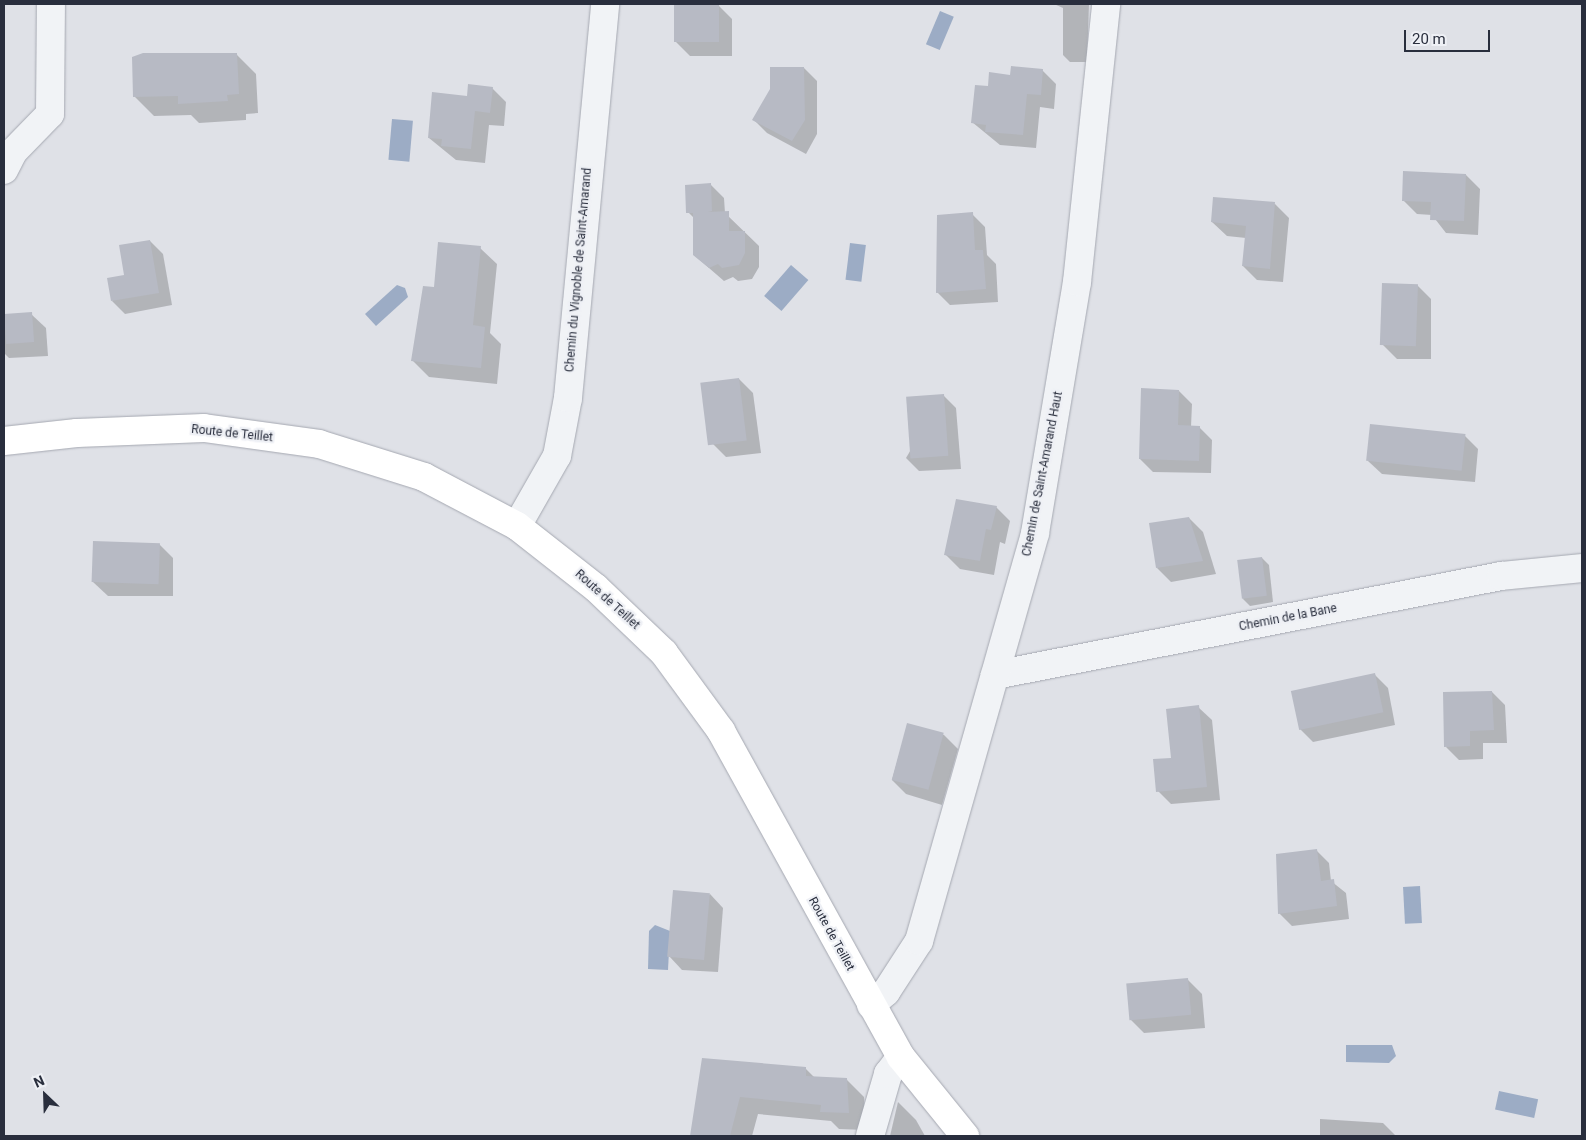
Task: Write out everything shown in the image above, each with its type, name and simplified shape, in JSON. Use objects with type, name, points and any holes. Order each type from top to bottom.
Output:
[{"type":"main road","name":"Route de Teillet","points":[[4,441],[77,433],[204,428],[319,444],[424,477],[517,526],[596,588],[664,653],[721,731],[901,1057],[965,1136]]},
{"type":"street","points":[[4,170],[12,152],[50,114],[51,4]]},
{"type":"street","name":"Chemin du Vignoble de Saint-Amarand","points":[[517,526],[557,456],[568,398],[605,4]]},
{"type":"street","name":"Chemin de Saint-Amarand Haut","points":[[871,1005],[886,992],[919,941],[1034,533],[1065,356],[1106,4]]},
{"type":"street","name":"Chemin de la Bane","points":[[995,675],[1501,576],[1582,568]]},
{"type":"street","points":[[870,1136],[888,1074],[901,1057]]},
{"type":"water","points":[[940,11],[954,17],[940,50],[926,44]]},
{"type":"water","points":[[392,119],[413,121],[409,162],[388,160]]},
{"type":"water","points":[[850,243],[866,245],[861,282],[845,280]]},
{"type":"water","points":[[791,265],[808,280],[781,311],[764,296]]},
{"type":"water","points":[[397,285],[405,288],[408,297],[376,326],[365,314]]},
{"type":"water","points":[[1420,886],[1422,923],[1405,924],[1403,887]]},
{"type":"water","points":[[655,925],[670,931],[668,970],[648,969],[649,931]]},
{"type":"water","points":[[1346,1045],[1392,1045],[1396,1056],[1389,1063],[1346,1062]]},
{"type":"water","points":[[1499,1091],[1538,1099],[1534,1118],[1495,1110]]},
{"type":"building","points":[[674,4],[719,4],[719,42],[674,42]]},
{"type":"building","points":[[143,53],[237,53],[239,94],[227,95],[228,101],[178,104],[178,96],[133,97],[132,57]]},
{"type":"building","points":[[1011,66],[1043,69],[1041,95],[1027,94],[1023,135],[985,132],[986,125],[971,123],[975,85],[988,86],[989,72],[1010,75]]},
{"type":"building","points":[[770,67],[804,67],[805,120],[792,141],[752,120],[770,89]]},
{"type":"building","points":[[468,84],[493,87],[490,113],[475,111],[471,149],[441,146],[442,139],[428,138],[432,92],[467,96]]},
{"type":"building","points":[[1403,171],[1466,174],[1464,221],[1430,220],[1431,202],[1402,201]]},
{"type":"building","points":[[711,183],[712,211],[708,212],[729,211],[729,231],[745,231],[745,253],[739,265],[722,268],[718,264],[709,268],[693,255],[693,213],[686,213],[685,185]]},
{"type":"building","points":[[1213,197],[1275,202],[1270,269],[1242,266],[1246,226],[1211,222]]},
{"type":"building","points":[[973,212],[975,250],[983,250],[986,289],[936,293],[937,215]]},
{"type":"building","points":[[150,240],[159,293],[111,301],[107,278],[124,275],[119,245]]},
{"type":"building","points":[[438,242],[481,246],[473,325],[485,327],[481,368],[411,361],[423,286],[434,287]]},
{"type":"building","points":[[1382,283],[1418,284],[1416,346],[1380,345]]},
{"type":"building","points":[[32,312],[34,342],[6,344],[4,314]]},
{"type":"building","points":[[739,378],[747,441],[708,445],[700,383]]},
{"type":"building","points":[[1141,388],[1179,390],[1178,425],[1200,426],[1199,461],[1139,459]]},
{"type":"building","points":[[944,394],[948,456],[910,458],[906,397]]},
{"type":"building","points":[[1370,424],[1465,434],[1462,471],[1366,461]]},
{"type":"building","points":[[956,499],[997,506],[991,530],[986,529],[980,561],[944,555]]},
{"type":"building","points":[[1189,517],[1203,561],[1156,568],[1149,523]]},
{"type":"building","points":[[93,541],[160,543],[159,584],[92,582]]},
{"type":"building","points":[[1262,557],[1267,596],[1242,599],[1237,560]]},
{"type":"building","points":[[1375,673],[1383,712],[1299,730],[1291,691]]},
{"type":"building","points":[[1492,691],[1494,730],[1470,731],[1470,746],[1444,747],[1443,692]]},
{"type":"building","points":[[1199,705],[1207,787],[1156,792],[1153,759],[1171,758],[1166,709]]},
{"type":"building","points":[[907,723],[944,733],[928,790],[892,780]]},
{"type":"building","points":[[1317,849],[1321,881],[1334,879],[1337,906],[1278,914],[1276,854]]},
{"type":"building","points":[[673,890],[710,893],[704,960],[667,957]]},
{"type":"building","points":[[1188,978],[1191,1015],[1129,1020],[1126,983]]},
{"type":"building","points":[[702,1058],[806,1067],[806,1076],[847,1078],[849,1113],[820,1112],[821,1105],[740,1097],[730,1136],[690,1136]]}]
